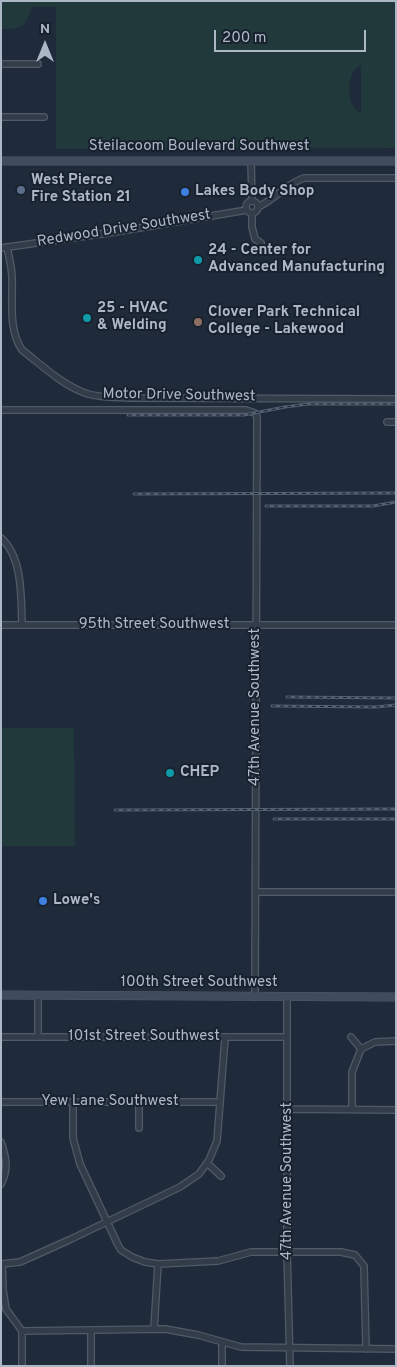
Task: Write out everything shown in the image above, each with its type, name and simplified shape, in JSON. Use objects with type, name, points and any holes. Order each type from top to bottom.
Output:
[{"type":"main road","name":"Steilacoom Boulevard Southwest","points":[[1,161],[396,161]]},
{"type":"main road","name":"100th Street Southwest","points":[[1,996],[396,997]]},
{"type":"street","points":[[1,64],[38,64]]},
{"type":"street","points":[[1,116],[44,117]]},
{"type":"street","points":[[251,161],[252,201]]},
{"type":"street","points":[[250,211],[256,212],[258,207],[265,204],[297,180],[304,178],[396,178]]},
{"type":"street","points":[[252,201],[256,202],[258,207]]},
{"type":"street","points":[[252,201],[247,204],[255,239],[261,243]]},
{"type":"street","name":"Redwood Drive Southwest","points":[[4,248],[250,211]]},
{"type":"street","name":"Motor Drive Southwest","points":[[4,248],[12,276],[14,332],[17,343],[22,350],[68,385],[88,394],[132,398],[396,398]]},
{"type":"street","name":"47th Avenue Southwest","points":[[1,410],[246,410],[255,413],[257,417],[256,997]]},
{"type":"street","points":[[387,422],[396,422]]},
{"type":"street","points":[[1,538],[9,547],[20,578],[22,625]]},
{"type":"street","name":"95th Street Southwest","points":[[1,625],[396,625]]},
{"type":"street","points":[[255,892],[396,892]]},
{"type":"street","points":[[38,996],[38,1037]]},
{"type":"street","name":"47th Avenue Southwest","points":[[287,997],[287,1252],[290,1366]]},
{"type":"street","name":"101st Street Southwest","points":[[1,1037],[287,1037]]},
{"type":"street","points":[[351,1037],[361,1049]]},
{"type":"street","points":[[22,1366],[22,1331],[6,1309],[2,1264],[20,1262],[188,1182],[199,1174],[207,1163],[217,1141],[226,1038]]},
{"type":"street","points":[[352,1109],[352,1072],[361,1049],[375,1042],[396,1042]]},
{"type":"street","name":"Yew Lane Southwest","points":[[1,1102],[219,1102]]},
{"type":"street","points":[[74,1102],[73,1138],[76,1153],[121,1250],[138,1260],[158,1264],[218,1261],[251,1252],[352,1253],[359,1257],[364,1266],[366,1349]]},
{"type":"street","points":[[139,1102],[139,1128]]},
{"type":"street","points":[[288,1109],[396,1110]]},
{"type":"street","points":[[1,1142],[6,1160],[6,1170],[1,1184]]},
{"type":"street","points":[[207,1163],[221,1176]]},
{"type":"street","points":[[154,1329],[158,1264]]},
{"type":"street","points":[[22,1331],[154,1329],[182,1331],[241,1347],[396,1349]]},
{"type":"street","points":[[91,1331],[91,1366]]},
{"type":"street","points":[[222,1343],[222,1366]]},
{"type":"green space","points":[[1,1],[396,1],[396,148],[56,149],[56,7],[32,7],[22,26],[1,29]],"holes":[[[361,65],[361,113],[355,109],[349,89],[352,74]]]},
{"type":"green space","points":[[1,728],[74,728],[75,846],[1,846]]},
{"type":"railway","points":[[128,415],[244,415],[308,404],[396,404]]},
{"type":"railway","points":[[134,494],[396,493]]},
{"type":"railway","points":[[266,506],[373,506],[396,502]]},
{"type":"railway","points":[[287,697],[396,698]]},
{"type":"railway","points":[[272,706],[376,707],[396,705]]},
{"type":"railway","points":[[115,810],[396,809]]},
{"type":"railway","points":[[274,819],[396,819]]},
{"type":"place","name":"West Pierce Fire Station 21","points":[[21,190]]},
{"type":"place","name":"Lakes Body Shop","points":[[185,192]]},
{"type":"place","name":"24 - Center for Advanced Manufacturing","points":[[198,260]]},
{"type":"place","name":"25 - HVAC & Welding","points":[[87,318]]},
{"type":"place","name":"Clover Park Technical College - Lakewood","points":[[198,322]]},
{"type":"place","name":"CHEP","points":[[170,773]]},
{"type":"place","name":"Lowe's","points":[[43,901]]}]
